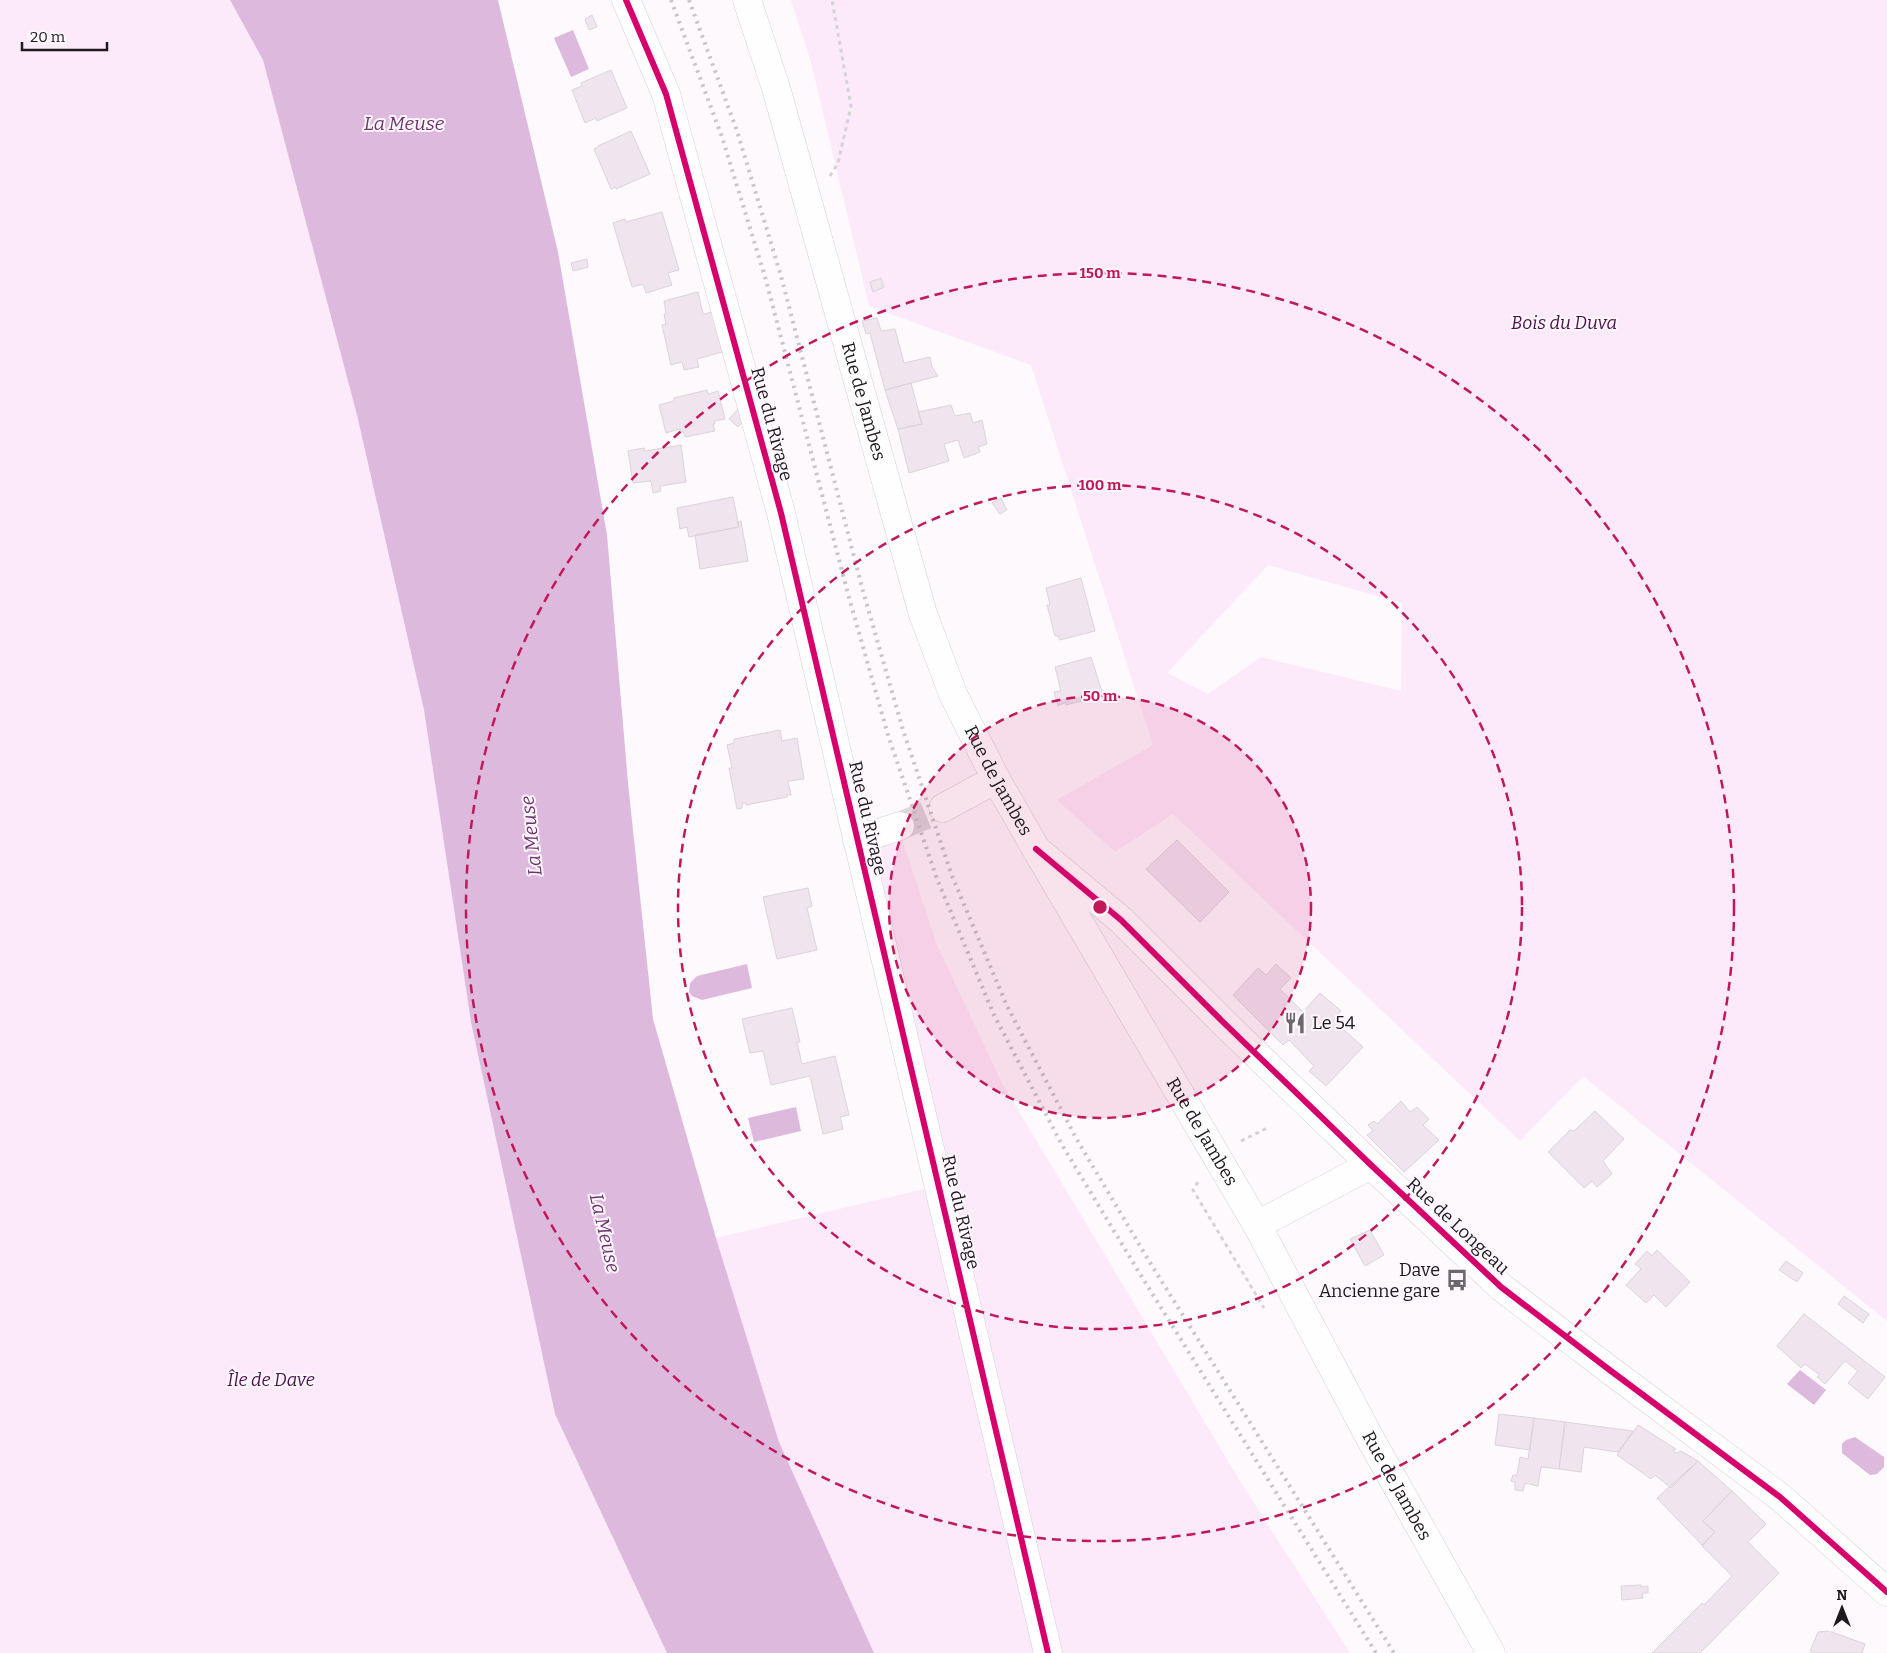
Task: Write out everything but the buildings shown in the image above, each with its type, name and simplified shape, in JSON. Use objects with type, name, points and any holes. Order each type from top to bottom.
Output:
[{"type":"street","name":"Rue du Rivage","points":[[626,0],[666,94],[781,513],[1048,1653]]},
{"type":"street","name":"Rue de Jambes","points":[[747,0],[776,88],[923,614],[953,694],[996,779],[1036,849],[1257,1224],[1371,1440],[1491,1653]]},
{"type":"street","points":[[944,808],[996,779]]},
{"type":"street","name":"Rue du Rivage","points":[[857,840],[900,826]]},
{"type":"street","name":"Rue de Longeau","points":[[1036,849],[1122,920],[1223,1022],[1501,1287],[1780,1497],[1887,1592]]},
{"type":"street","points":[[1257,1224],[1371,1165]]},
{"type":"path","points":[[810,211],[838,163],[851,106],[832,0]]},
{"type":"path","points":[[1215,1154],[1193,1190],[1264,1308]]},
{"type":"green space","name":"Île de Dave","points":[[0,0],[230,0],[263,60],[357,415],[424,710],[471,1022],[555,1414],[667,1653],[0,1653]]},
{"type":"green space","name":"Bois du Duva","points":[[791,0],[1887,0],[1887,1321],[1583,1076],[1520,1141],[1173,814],[1115,852],[1057,800],[1153,745],[1031,365],[869,306],[811,62]],"holes":[[[1268,565],[1402,603],[1401,691],[1261,657],[1208,694],[1167,673]]]},
{"type":"green space","points":[[901,836],[937,945],[1002,1083],[1240,1481],[1350,1653],[1060,1653],[872,847]]},
{"type":"green space","points":[[928,1188],[1035,1653],[874,1653],[779,1442],[716,1238]]},
{"type":"water","name":"La Meuse","points":[[230,0],[498,0],[558,252],[607,535],[628,783],[653,1019],[716,1238],[779,1442],[874,1653],[667,1653],[555,1414],[471,1022],[424,710],[357,415],[263,60]]},
{"type":"water","points":[[573,30],[589,69],[571,77],[554,38]]},
{"type":"water","points":[[747,964],[752,988],[702,1000],[692,996],[689,992],[690,983],[697,976]]},
{"type":"water","points":[[796,1107],[801,1131],[754,1142],[748,1118]]},
{"type":"water","points":[[1800,1370],[1826,1390],[1814,1405],[1787,1384]]},
{"type":"water","points":[[1855,1437],[1884,1457],[1884,1467],[1877,1474],[1870,1475],[1842,1453],[1842,1444],[1846,1440]]},
{"type":"tunnel","points":[[900,826],[943,808]]},
{"type":"railway","points":[[671,0],[722,137],[766,280],[848,594],[888,735],[937,879],[994,1015],[1062,1145],[1376,1653]]},
{"type":"railway","points":[[689,0],[737,131],[781,276],[863,591],[903,730],[952,876],[1007,1006],[1076,1138],[1149,1261],[1394,1653]]},
{"type":"cycle path","points":[[626,0],[666,94],[781,513],[1048,1653]]},
{"type":"cycle path","points":[[1036,849],[1121,920],[1371,1165],[1501,1287],[1780,1497],[1887,1592]]},
{"type":"place","name":"Le 54","points":[[1295,1023]]},
{"type":"place","name":"Dave Ancienne gare","points":[[1457,1280]]}]
